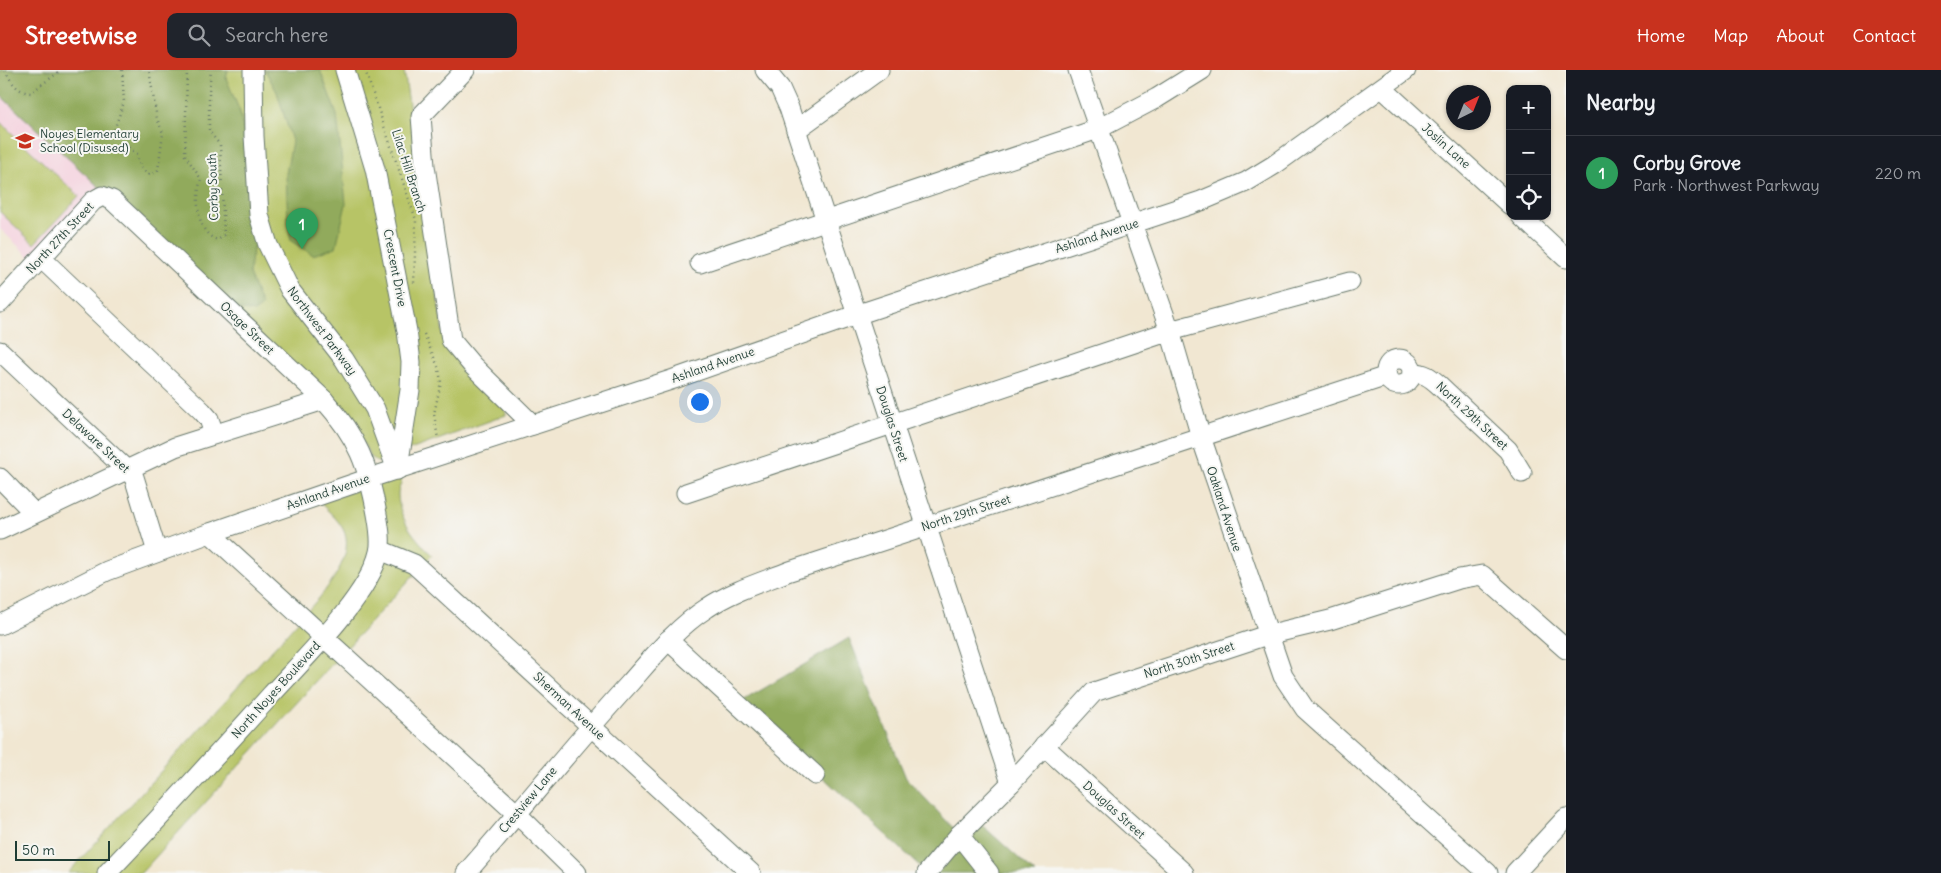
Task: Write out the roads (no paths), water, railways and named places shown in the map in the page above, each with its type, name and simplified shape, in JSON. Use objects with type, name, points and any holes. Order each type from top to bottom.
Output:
[{"type":"street","name":"Northwest Parkway","points":[[253,70],[254,136],[259,215],[268,245],[290,290],[344,359],[365,392],[378,416],[397,470]]},
{"type":"street","name":"Crescent Drive","points":[[345,70],[375,169],[407,331],[411,362],[410,390],[397,470]]},
{"type":"street","points":[[465,70],[421,116],[424,166],[451,340],[472,365],[533,425]]},
{"type":"street","name":"Douglas Street","points":[[765,70],[780,88],[796,130],[1011,783]]},
{"type":"street","points":[[796,130],[879,70]]},
{"type":"street","name":"Oakland Avenue","points":[[1078,70],[1170,330],[1201,437],[1267,635],[1283,676],[1305,709],[1488,873]]},
{"type":"street","points":[[700,263],[1098,129],[1157,98],[1202,70]]},
{"type":"street","name":"Ashland Avenue","points":[[0,625],[107,571],[210,533],[1201,201],[1246,182],[1382,88],[1403,71]]},
{"type":"street","name":"Joslin Lane","points":[[1382,88],[1506,201]]},
{"type":"street","name":"North 27th Street","points":[[0,303],[93,201],[102,196]]},
{"type":"street","name":"Osage Street","points":[[102,196],[112,200],[324,400],[346,424],[370,478]]},
{"type":"street","points":[[1526,220],[1566,258]]},
{"type":"street","points":[[41,258],[202,411],[209,420],[214,434]]},
{"type":"street","points":[[686,493],[893,425],[1170,330],[1350,282]]},
{"type":"street","name":"Delaware Street","points":[[0,351],[126,468],[138,482],[157,552]]},
{"type":"street","name":"North 29th Street","points":[[590,726],[684,625],[707,607],[733,593],[790,571],[1387,376],[1389,381],[1398,385],[1408,382],[1412,373],[1419,372],[1429,376],[1508,450],[1522,473]]},
{"type":"street","points":[[0,530],[175,446],[324,400]]},
{"type":"street","points":[[0,478],[34,513]]},
{"type":"street","name":"North Noyes Boulevard","points":[[107,873],[163,815],[324,638],[365,585],[374,570],[380,550],[378,521],[370,478]]},
{"type":"street","points":[[210,533],[517,814],[578,873]]},
{"type":"street","name":"Sherman Avenue","points":[[380,550],[414,564],[751,873]]},
{"type":"street","name":"North 30th Street","points":[[927,873],[959,835],[1011,783],[1094,692],[1267,635],[1330,620],[1459,579],[1482,575],[1566,649]]},
{"type":"street","points":[[668,640],[815,775]]},
{"type":"street","name":"Crestview Lane","points":[[467,872],[590,726]]},
{"type":"street","name":"Douglas Street","points":[[1044,746],[1184,873]]},
{"type":"street","points":[[1515,873],[1566,818]]},
{"type":"street","points":[[959,835],[989,873]]},
{"type":"place","name":"Noyes Elementary School (Disused)","points":[[25,141]]},
{"type":"place","name":"Corby Grove","points":[[302,249]]}]
